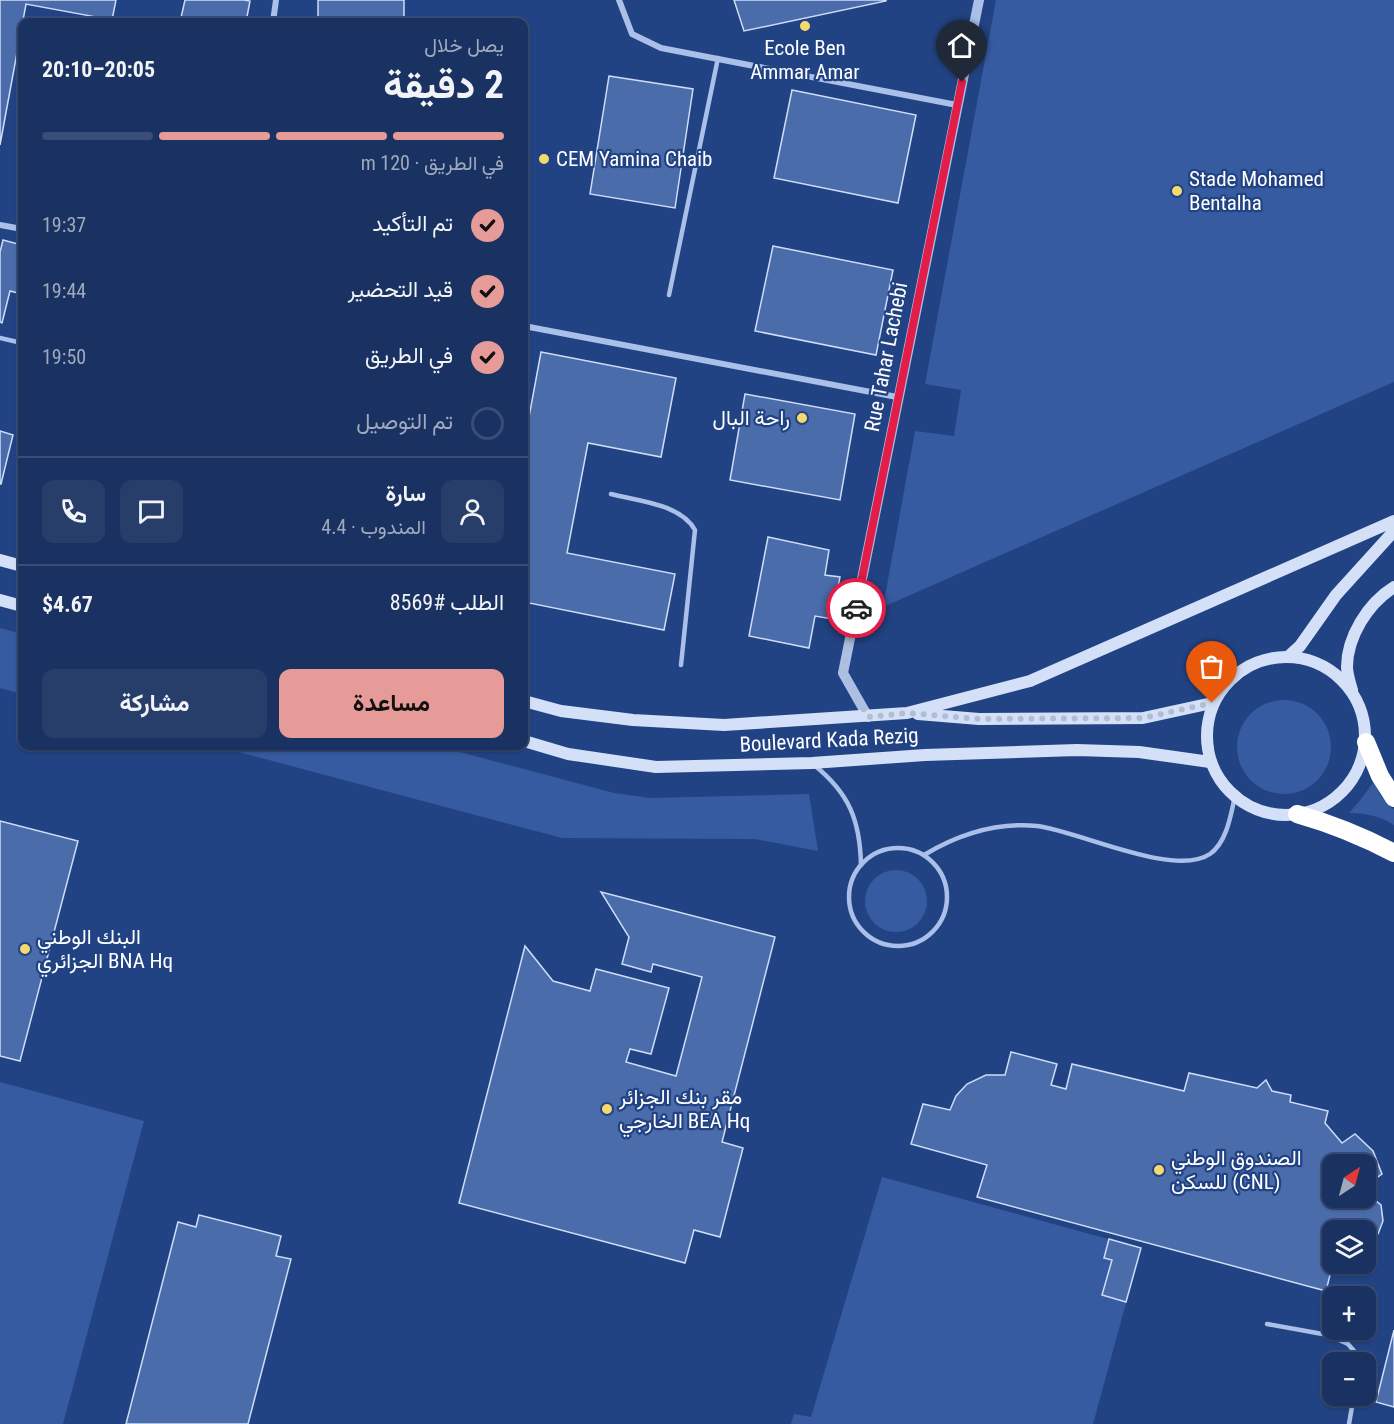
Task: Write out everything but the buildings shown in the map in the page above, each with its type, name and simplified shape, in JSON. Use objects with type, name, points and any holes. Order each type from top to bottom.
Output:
[{"type":"highway","points":[[1366,742],[1380,776],[1394,798]]},
{"type":"highway","points":[[1297,814],[1336,825],[1394,853]]},
{"type":"main road","points":[[908,713],[1030,681],[1394,521]]},
{"type":"main road","points":[[1289,656],[1300,646],[1336,595],[1394,531]]},
{"type":"main road","points":[[0,560],[18,565]]},
{"type":"main road","points":[[1352,691],[1325,666],[1314,661],[1289,656],[1257,660],[1212,703],[1206,732],[1210,762],[1224,786],[1244,804],[1270,814],[1297,814],[1314,810],[1330,802],[1344,791],[1362,760],[1366,742],[1365,724],[1352,691],[1347,667],[1352,638],[1374,604],[1394,587]]},
{"type":"main road","points":[[0,600],[18,605]]},
{"type":"main road","name":"Boulevard Kada Rezig","points":[[528,701],[561,711],[724,725],[908,713],[979,719],[1143,718],[1212,703]]},
{"type":"main road","name":"Boulevard Kada Rezig","points":[[528,742],[568,754],[656,767],[812,763],[925,754],[1077,750],[1139,752],[1210,762]]},
{"type":"street","points":[[274,18],[276,0]]},
{"type":"street","points":[[619,0],[632,34],[661,48],[957,105]]},
{"type":"street","name":"Rue Tahar Lachebi","points":[[868,717],[843,673],[979,0]]},
{"type":"street","points":[[0,225],[18,229]]},
{"type":"street","points":[[528,327],[897,397]]},
{"type":"lane","points":[[669,295],[718,58]]},
{"type":"lane","points":[[0,338],[18,342]]},
{"type":"lane","points":[[611,494],[676,510],[690,521],[695,530],[681,665]]},
{"type":"lane","points":[[812,763],[830,778],[850,807],[861,841],[861,865]]},
{"type":"lane","points":[[924,855],[960,837],[986,828],[1016,825],[1038,826],[1062,831],[1165,860],[1199,858],[1210,854],[1221,841],[1235,796]]},
{"type":"lane","points":[[891,849],[908,849],[924,855],[937,866],[945,881],[947,903],[945,914],[936,929],[924,939],[908,945],[891,946],[876,941],[864,933],[855,921],[850,907],[849,892],[853,878],[861,865],[874,854],[891,849]]},
{"type":"lane","points":[[1267,1323],[1328,1335],[1347,1344],[1354,1352]]},
{"type":"lane","points":[[1349,1424],[1352,1406]]},
{"type":"shaded area","name":"Stade Mohamed Bentalha","points":[[996,0],[1394,0],[1394,382],[883,607],[915,431],[954,436],[961,390],[925,384]]},
{"type":"shaded area","points":[[0,628],[18,633],[18,693],[0,688]]},
{"type":"shaded area","points":[[1284,700],[1302,704],[1317,714],[1327,729],[1331,747],[1327,765],[1317,780],[1302,790],[1284,794],[1266,790],[1251,780],[1241,765],[1237,747],[1241,729],[1251,714],[1266,704]]},
{"type":"shaded area","points":[[231,750],[452,750],[614,793],[650,798],[809,794],[818,851],[755,839],[562,838]]},
{"type":"shaded area","points":[[1374,781],[1380,795],[1394,810],[1394,825],[1373,816],[1349,813]]},
{"type":"shaded area","points":[[890,870],[902,870],[918,879],[925,889],[927,901],[925,913],[918,923],[902,932],[890,932],[879,927],[870,918],[865,907],[865,895],[870,884],[879,875]]},
{"type":"shaded area","points":[[0,1082],[144,1121],[63,1424],[0,1424]]},
{"type":"shaded area","points":[[882,1177],[1141,1248],[1093,1424],[791,1424],[794,1414],[811,1417]]},
{"type":"way so far","points":[[856,608],[843,673],[868,717],[908,713],[979,719],[1143,718],[1212,703]]},
{"type":"place","name":"Ecole Ben Ammar Amar","points":[[805,26]]},
{"type":"place","name":"CEM Yamina Chaib","points":[[544,159]]},
{"type":"place","name":"Stade Mohamed Bentalha","points":[[1177,191]]},
{"type":"place","name":"راحة البال","points":[[802,418]]},
{"type":"place","name":"البنك الوطني الجزائري BNA Hq","points":[[25,949]]},
{"type":"place","name":"مقر بنك الجزائر الخارجي BEA Hq","points":[[607,1109]]},
{"type":"place","name":"الصندوق الوطني للسكن (CNL)","points":[[1159,1170]]},
{"type":"route","points":[[856,608],[962,82]]}]
